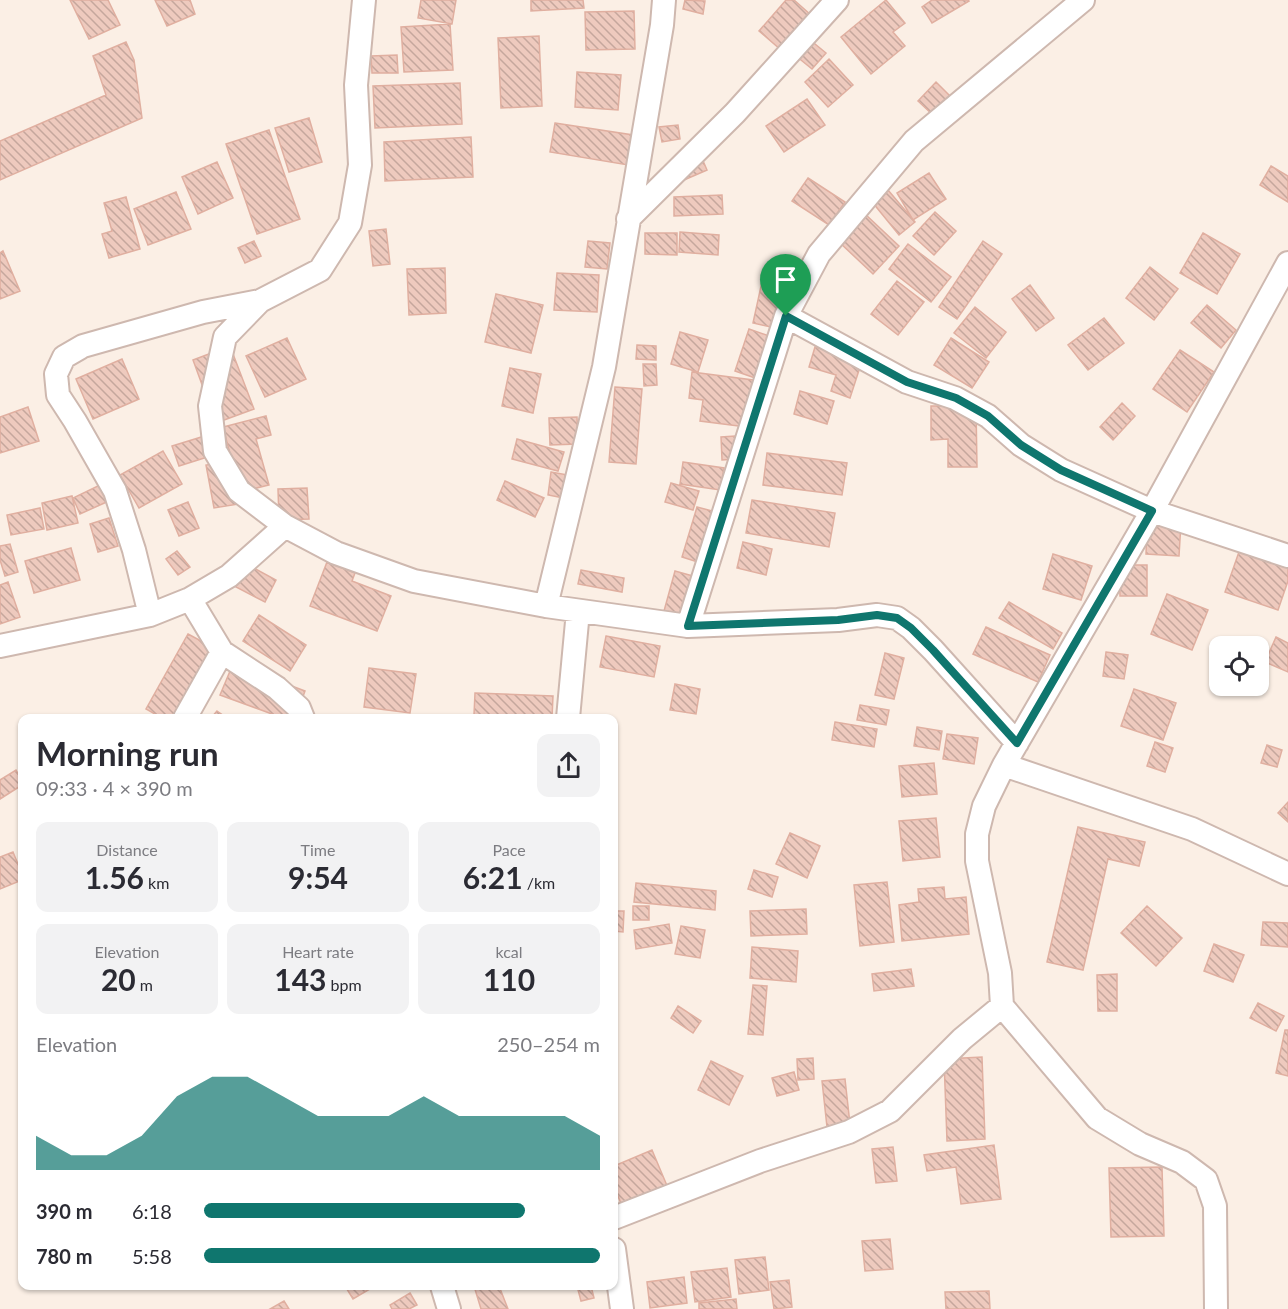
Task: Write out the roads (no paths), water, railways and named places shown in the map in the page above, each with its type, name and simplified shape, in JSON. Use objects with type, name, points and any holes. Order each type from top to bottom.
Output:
[{"type":"street","points":[[150,615],[134,550],[115,491],[58,395],[57,374],[64,357],[83,346],[203,312],[261,301],[320,270],[350,223],[360,165],[356,85],[364,0]]},
{"type":"street","points":[[546,606],[603,367],[662,25],[664,0]]},
{"type":"street","points":[[628,219],[735,113],[837,0]]},
{"type":"street","points":[[688,626],[786,316],[819,254],[914,141],[1083,0]]},
{"type":"street","points":[[1216,1309],[1215,1206],[1206,1180],[1182,1162],[1140,1144],[1097,1118],[1002,1006],[1000,973],[977,861],[976,834],[984,806],[1004,765],[1152,511],[1288,263]]},
{"type":"street","points":[[261,301],[225,337],[210,406],[215,451],[239,491],[285,525],[336,553],[414,581],[578,611],[688,626],[838,620],[877,615],[897,618],[911,628],[933,650],[1017,743]]},
{"type":"street","points":[[786,316],[907,382],[956,398],[988,416],[1021,445],[1061,470],[1152,511],[1288,556]]},
{"type":"street","points":[[0,646],[150,615],[190,599],[229,576],[285,525]]},
{"type":"street","points":[[190,599],[222,652],[277,688],[299,708],[301,714]]},
{"type":"street","points":[[568,714],[578,611]]},
{"type":"street","points":[[187,714],[222,652]]},
{"type":"street","points":[[1004,765],[1192,829],[1288,874]]},
{"type":"street","points":[[618,1216],[760,1161],[849,1132],[890,1111],[962,1039],[1002,1006]]},
{"type":"street","points":[[618,1280],[622,1309]]},
{"type":"street","points":[[443,1290],[449,1309]]}]
